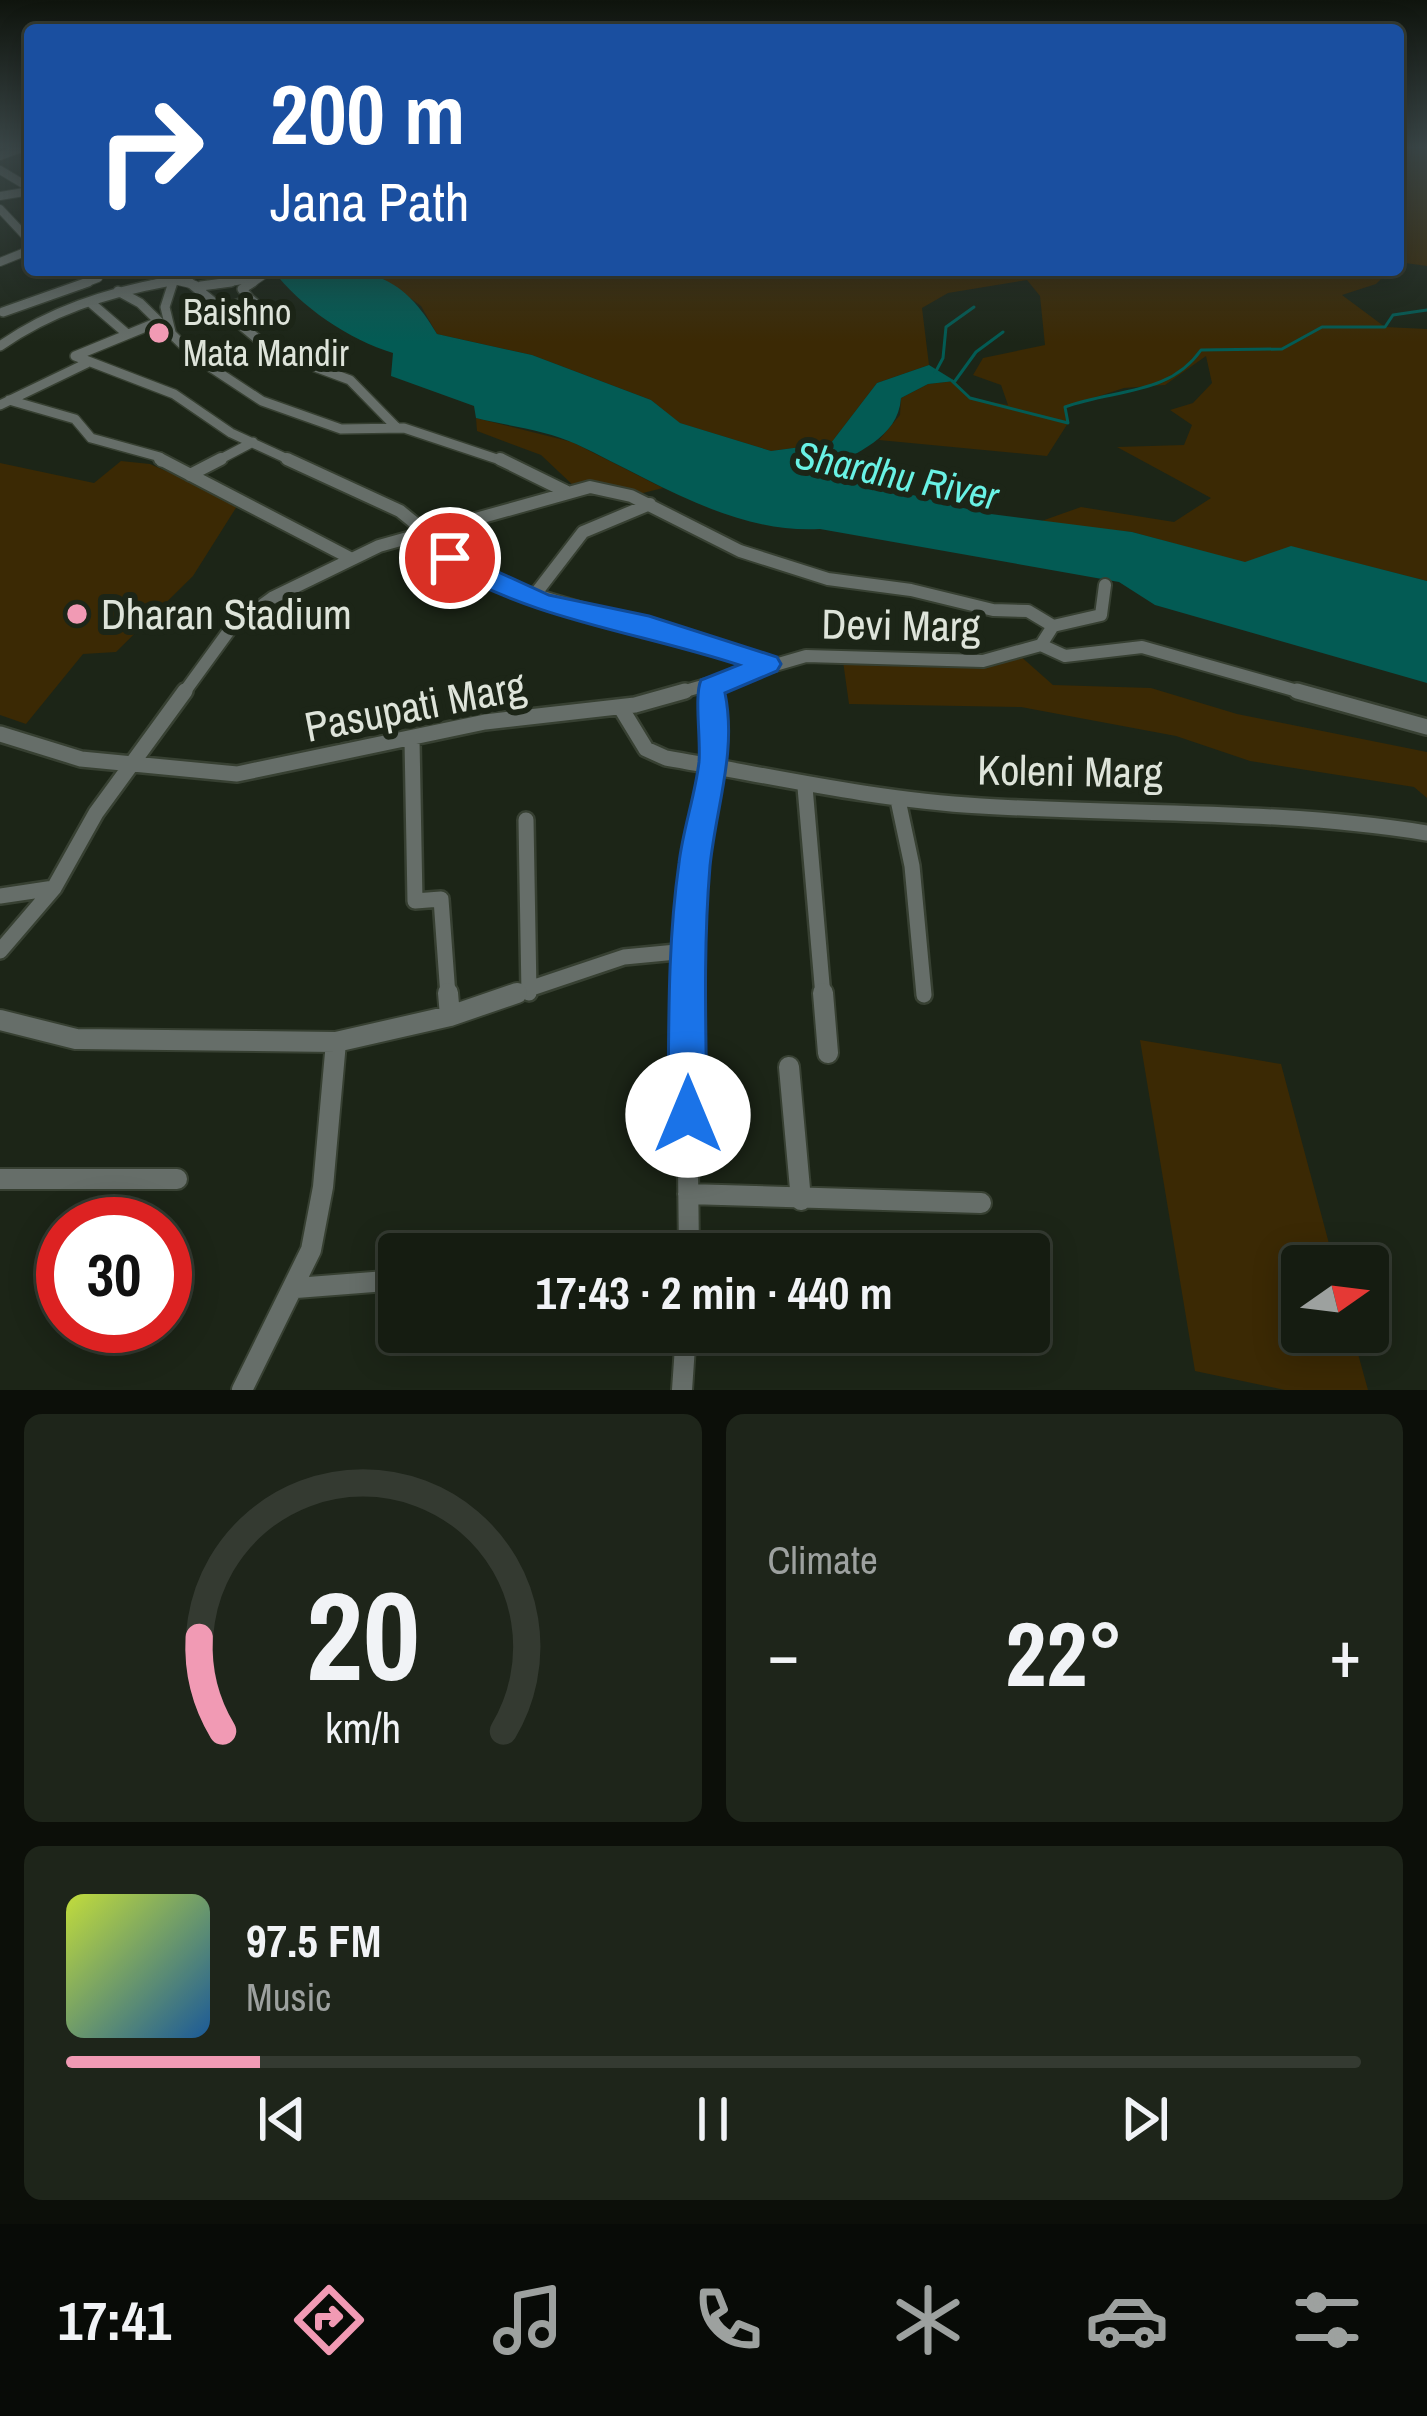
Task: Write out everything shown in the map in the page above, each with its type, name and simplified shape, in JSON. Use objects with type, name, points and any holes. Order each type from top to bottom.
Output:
[{"type":"street","points":[[2,312],[90,276]]},
{"type":"street","points":[[97,276],[172,332],[195,357],[286,412],[341,429],[397,428],[480,449],[565,491]]},
{"type":"street","points":[[225,276],[230,283]]},
{"type":"street","points":[[0,345],[34,322],[116,292],[169,280],[201,286],[261,276]]},
{"type":"street","points":[[263,276],[242,289],[273,318]]},
{"type":"street","points":[[169,280],[165,307],[172,332]]},
{"type":"street","points":[[201,286],[272,351],[350,380],[397,428]]},
{"type":"street","points":[[224,309],[250,298]]},
{"type":"street","points":[[91,303],[126,333]]},
{"type":"street","points":[[2,312],[34,322]]},
{"type":"street","points":[[158,322],[75,356],[175,394],[253,442],[400,511],[418,522],[466,570],[533,597],[649,626],[767,664]]},
{"type":"street","points":[[4,403],[87,363]]},
{"type":"street","points":[[4,403],[75,419],[91,438],[160,457],[161,464],[343,549],[350,558]]},
{"type":"street","points":[[190,476],[253,442]]},
{"type":"street","points":[[2,946],[54,888],[130,765],[231,628],[272,598],[350,558],[424,532],[590,487],[650,504],[740,551],[828,579],[911,590],[993,610],[1028,611],[1053,626],[1092,619],[1105,607],[1105,585]]},
{"type":"street","points":[[533,597],[584,532],[650,504]]},
{"type":"street","name":"Devi Marg","points":[[767,664],[842,654],[983,662],[1041,645],[1053,626]]},
{"type":"street","points":[[1041,645],[1065,656],[1142,647],[1427,727]]},
{"type":"street","name":"Pasupati Marg","points":[[0,734],[50,753],[237,774],[485,722],[620,708],[711,687],[767,664]]},
{"type":"street","points":[[689,1233],[687,951],[695,860],[713,766],[716,716],[711,687]]},
{"type":"street","name":"Koleni Marg","points":[[620,708],[646,748],[806,787],[898,800],[1323,814],[1427,833]]},
{"type":"street","points":[[412,740],[415,901],[441,899],[450,1016]]},
{"type":"street","points":[[806,787],[828,1053]]},
{"type":"street","points":[[898,800],[912,866],[924,995]]},
{"type":"street","points":[[526,820],[529,993]]},
{"type":"street","points":[[0,896],[54,888]]},
{"type":"street","points":[[0,1020],[76,1039],[336,1042],[529,993],[624,957],[687,951]]},
{"type":"street","points":[[242,1390],[311,1250],[323,1186],[336,1042]]},
{"type":"street","points":[[789,1067],[801,1199]]},
{"type":"street","points":[[0,1179],[177,1178]]},
{"type":"street","points":[[688,1194],[981,1204]]},
{"type":"street","points":[[296,1288],[378,1282]]},
{"type":"street","points":[[682,1390],[685,1353]]},
{"type":"shaded area","points":[[1404,212],[1427,212],[1427,266],[1404,263]]},
{"type":"shaded area","points":[[379,276],[1384,276],[1376,284],[1342,295],[1385,327],[1427,329],[1427,581],[1292,547],[1245,563],[1132,532],[1036,523],[1081,507],[1174,522],[1211,498],[1117,447],[1184,445],[1192,425],[1170,410],[1193,403],[1212,383],[1206,356],[1165,385],[1124,388],[1066,407],[1068,423],[1047,456],[879,440],[900,415],[901,398],[928,384],[955,381],[970,398],[1008,405],[1001,385],[973,375],[983,358],[1045,345],[1040,296],[1027,280],[948,293],[922,308],[929,365],[877,383],[831,443],[771,451],[679,423],[651,400],[532,355],[437,334],[421,306]]},
{"type":"shaded area","points":[[476,418],[572,442],[663,488],[631,496],[576,488],[541,455],[477,431]]},
{"type":"shaded area","name":"Dharan Stadium","points":[[121,461],[150,464],[239,503],[193,576],[116,652],[83,654],[26,724],[0,715],[0,463],[94,483]]},
{"type":"shaded area","points":[[842,654],[934,660],[1018,654],[1053,685],[1151,688],[1237,714],[1427,752],[1427,798],[1414,787],[1250,761],[1176,736],[1021,707],[849,704]]},
{"type":"shaded area","points":[[1140,1040],[1281,1064],[1329,1245],[1281,1245],[1281,1353],[1358,1353],[1368,1390],[1285,1390],[1195,1371]]},
{"type":"water","points":[[278,276],[386,280],[404,292],[437,334],[532,355],[651,400],[680,423],[771,451],[831,443],[877,383],[929,365],[955,381],[928,384],[901,398],[884,434],[827,473],[983,513],[1132,532],[1245,562],[1291,546],[1427,581],[1427,683],[1155,605],[1119,582],[724,514],[564,439],[476,418],[474,406],[391,376],[393,353],[360,340],[297,297]]},
{"type":"waterway","points":[[935,373],[943,358],[946,327],[974,307]]},
{"type":"waterway","points":[[952,381],[970,398],[1068,423],[1065,407],[1157,384],[1188,365],[1201,350],[1282,349],[1322,327],[1385,327],[1393,315],[1427,310]]},
{"type":"waterway","points":[[955,381],[976,352],[1003,332]]},
{"type":"place","name":"Baishno Mata Mandir","points":[[159,333]]},
{"type":"place","name":"Dharan Stadium","points":[[77,614]]},
{"type":"route","points":[[450,558],[485,580],[544,603],[649,626],[767,664],[711,687],[716,716],[713,766],[695,860],[687,951],[688,1115]]},
{"type":"water label","name":"Shardhu River","points":[[897,475]]}]
